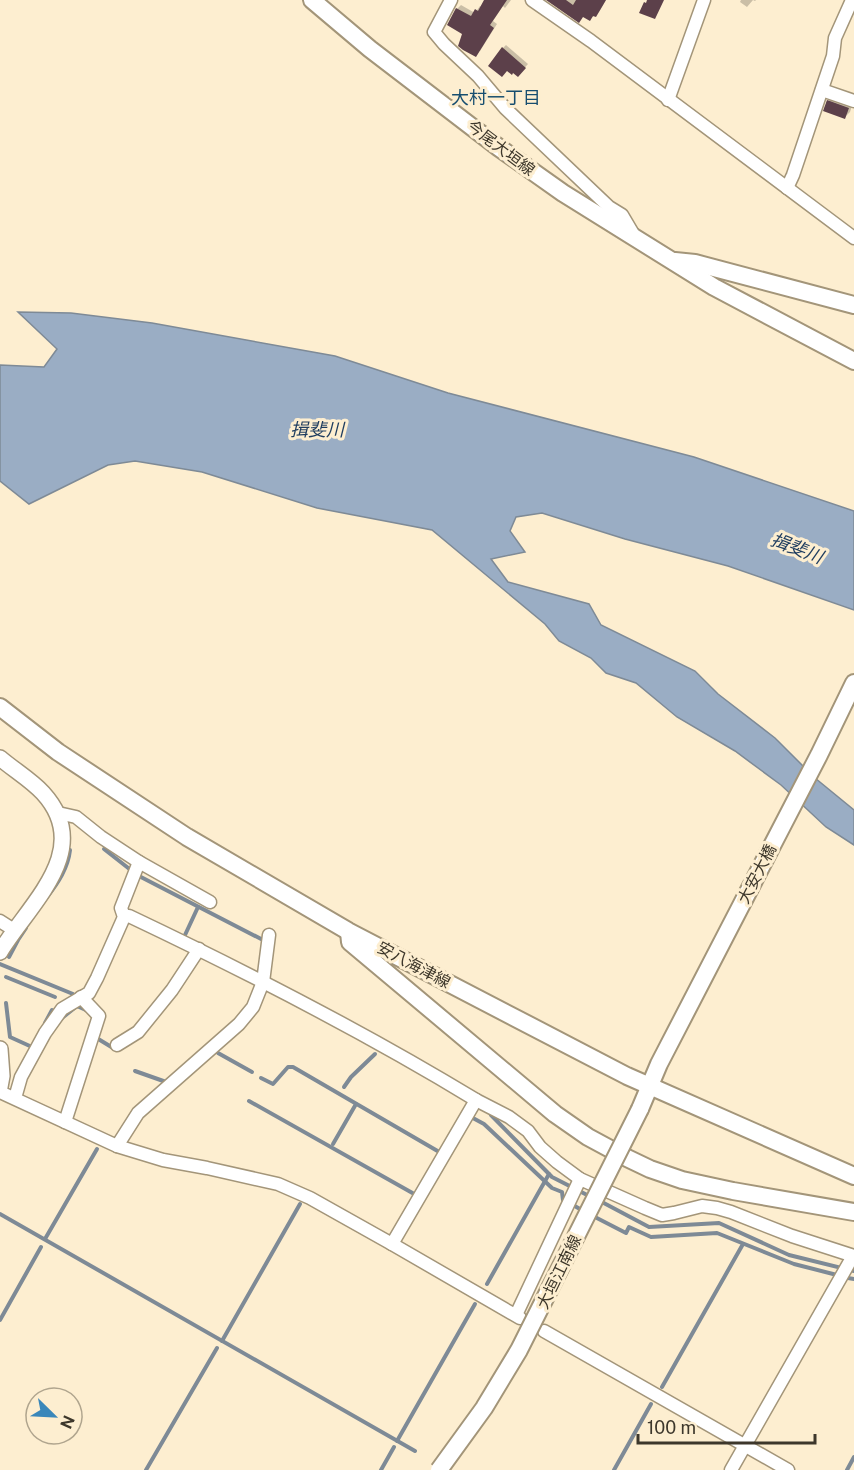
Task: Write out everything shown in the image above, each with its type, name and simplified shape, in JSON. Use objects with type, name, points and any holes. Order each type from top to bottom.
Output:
[{"type":"main road","name":"今尾大垣線","points":[[312,0],[370,49],[498,147],[563,193],[714,287],[854,361]]},
{"type":"main road","points":[[671,261],[695,263],[854,305]]},
{"type":"main road","name":"大安大橋","points":[[659,1064],[854,684]]},
{"type":"main road","name":"安八海津線","points":[[0,707],[58,752],[187,837],[348,931],[616,1071],[854,1176]]},
{"type":"main road","points":[[348,931],[350,942],[503,1071],[571,1126],[610,1149],[650,1169],[682,1180],[854,1212]]},
{"type":"main road","name":"大垣江南線","points":[[439,1470],[484,1408],[519,1350],[640,1109],[659,1064]]},
{"type":"street","points":[[451,0],[434,32],[478,76],[505,108],[609,207],[622,215],[635,238]]},
{"type":"street","points":[[532,0],[591,40],[854,238]]},
{"type":"street","points":[[668,100],[704,0]]},
{"type":"street","points":[[787,188],[822,90],[836,38],[852,0]]},
{"type":"street","points":[[822,90],[854,101]]},
{"type":"street","points":[[0,758],[42,791],[58,813],[63,837],[60,860],[50,881],[0,952]]},
{"type":"street","points":[[58,813],[76,817],[139,862],[210,902]]},
{"type":"street","points":[[15,1098],[21,1077],[45,1033],[62,1009],[89,993],[97,978],[124,916],[121,908],[139,862]]},
{"type":"street","points":[[124,916],[129,916],[199,949],[334,1018],[509,1117],[528,1131],[540,1147],[556,1162],[580,1179],[662,1215],[702,1206],[717,1208],[854,1256],[731,1470]]},
{"type":"street","points":[[0,921],[14,930]]},
{"type":"street","points":[[117,1146],[138,1113],[239,1024],[253,1007],[263,982],[269,935]]},
{"type":"street","points":[[117,1045],[138,1032],[172,990],[199,949]]},
{"type":"street","points":[[65,1122],[99,1016],[81,997]]},
{"type":"street","points":[[0,1050],[2,1076],[0,1087]]},
{"type":"street","points":[[0,1092],[117,1146],[163,1160],[278,1184],[310,1198],[518,1316],[580,1179]]},
{"type":"street","points":[[392,1244],[476,1100]]},
{"type":"street","points":[[544,1331],[788,1470]]},
{"type":"water","name":"揖斐川","points":[[18,312],[71,313],[152,323],[335,356],[448,393],[694,457],[854,511],[854,610],[728,566],[625,539],[542,513],[516,517],[510,531],[525,552],[491,559],[508,582],[589,604],[601,625],[695,671],[718,694],[775,738],[815,778],[854,810],[854,845],[826,827],[781,785],[735,751],[677,717],[636,683],[606,673],[591,658],[559,641],[545,624],[432,530],[317,508],[202,472],[135,461],[108,465],[29,504],[0,481],[0,365],[44,367],[57,349]]},
{"type":"building","points":[[484,0],[507,0],[490,25],[494,28],[476,57],[458,46],[462,34],[447,25],[456,8],[471,16],[475,9],[478,11]]},
{"type":"building","points":[[546,0],[566,0],[573,5],[576,0],[606,0],[596,17],[593,16],[590,21],[583,17],[579,23]]},
{"type":"building","points":[[647,0],[664,0],[655,19],[639,13]]},
{"type":"building","points":[[502,47],[526,68],[518,77],[507,71],[502,77],[488,66]]},
{"type":"building","points":[[827,100],[849,108],[845,119],[823,111]]},
{"type":"waterway","points":[[104,849],[132,871]]},
{"type":"waterway","points":[[47,897],[62,875],[70,850]]},
{"type":"waterway","points":[[137,875],[263,942]]},
{"type":"waterway","points":[[185,935],[198,907]]},
{"type":"waterway","points":[[9,957],[26,928]]},
{"type":"waterway","points":[[0,964],[73,994]]},
{"type":"waterway","points":[[6,977],[55,997]]},
{"type":"waterway","points":[[6,1003],[10,1037],[32,1047],[31,1049]]},
{"type":"waterway","points":[[62,1018],[77,1006],[88,1011]]},
{"type":"waterway","points":[[45,1023],[52,1010]]},
{"type":"waterway","points":[[95,1037],[113,1048]]},
{"type":"waterway","points":[[218,1053],[252,1072]]},
{"type":"waterway","points":[[344,1087],[375,1054]]},
{"type":"waterway","points":[[261,1078],[273,1084],[288,1067],[293,1067],[441,1153],[439,1155]]},
{"type":"waterway","points":[[135,1071],[169,1083]]},
{"type":"waterway","points":[[249,1101],[416,1195],[417,1193]]},
{"type":"waterway","points":[[333,1144],[356,1104]]},
{"type":"waterway","points":[[491,1115],[552,1177],[591,1197]]},
{"type":"waterway","points":[[471,1117],[484,1124],[552,1188],[562,1192],[563,1200]]},
{"type":"waterway","points":[[45,1239],[97,1149]]},
{"type":"waterway","points":[[487,1284],[549,1174]]},
{"type":"waterway","points":[[600,1201],[649,1227],[719,1223],[789,1255],[854,1271]]},
{"type":"waterway","points":[[222,1341],[300,1204]]},
{"type":"waterway","points":[[573,1205],[585,1212]]},
{"type":"waterway","points":[[0,1214],[415,1451]]},
{"type":"waterway","points":[[591,1215],[626,1233],[629,1227],[651,1237],[717,1233],[794,1264],[837,1275]]},
{"type":"waterway","points":[[662,1387],[743,1244]]},
{"type":"waterway","points":[[0,1320],[41,1247]]},
{"type":"waterway","points":[[848,1278],[854,1279]]},
{"type":"waterway","points":[[397,1441],[475,1304]]},
{"type":"waterway","points":[[146,1470],[217,1348]]},
{"type":"waterway","points":[[614,1470],[651,1404]]},
{"type":"waterway","points":[[381,1470],[394,1447]]},
{"type":"waterway","points":[[847,1470],[854,1457]]},
{"type":"district","name":"大村一丁目","points":[[496,97]]}]
